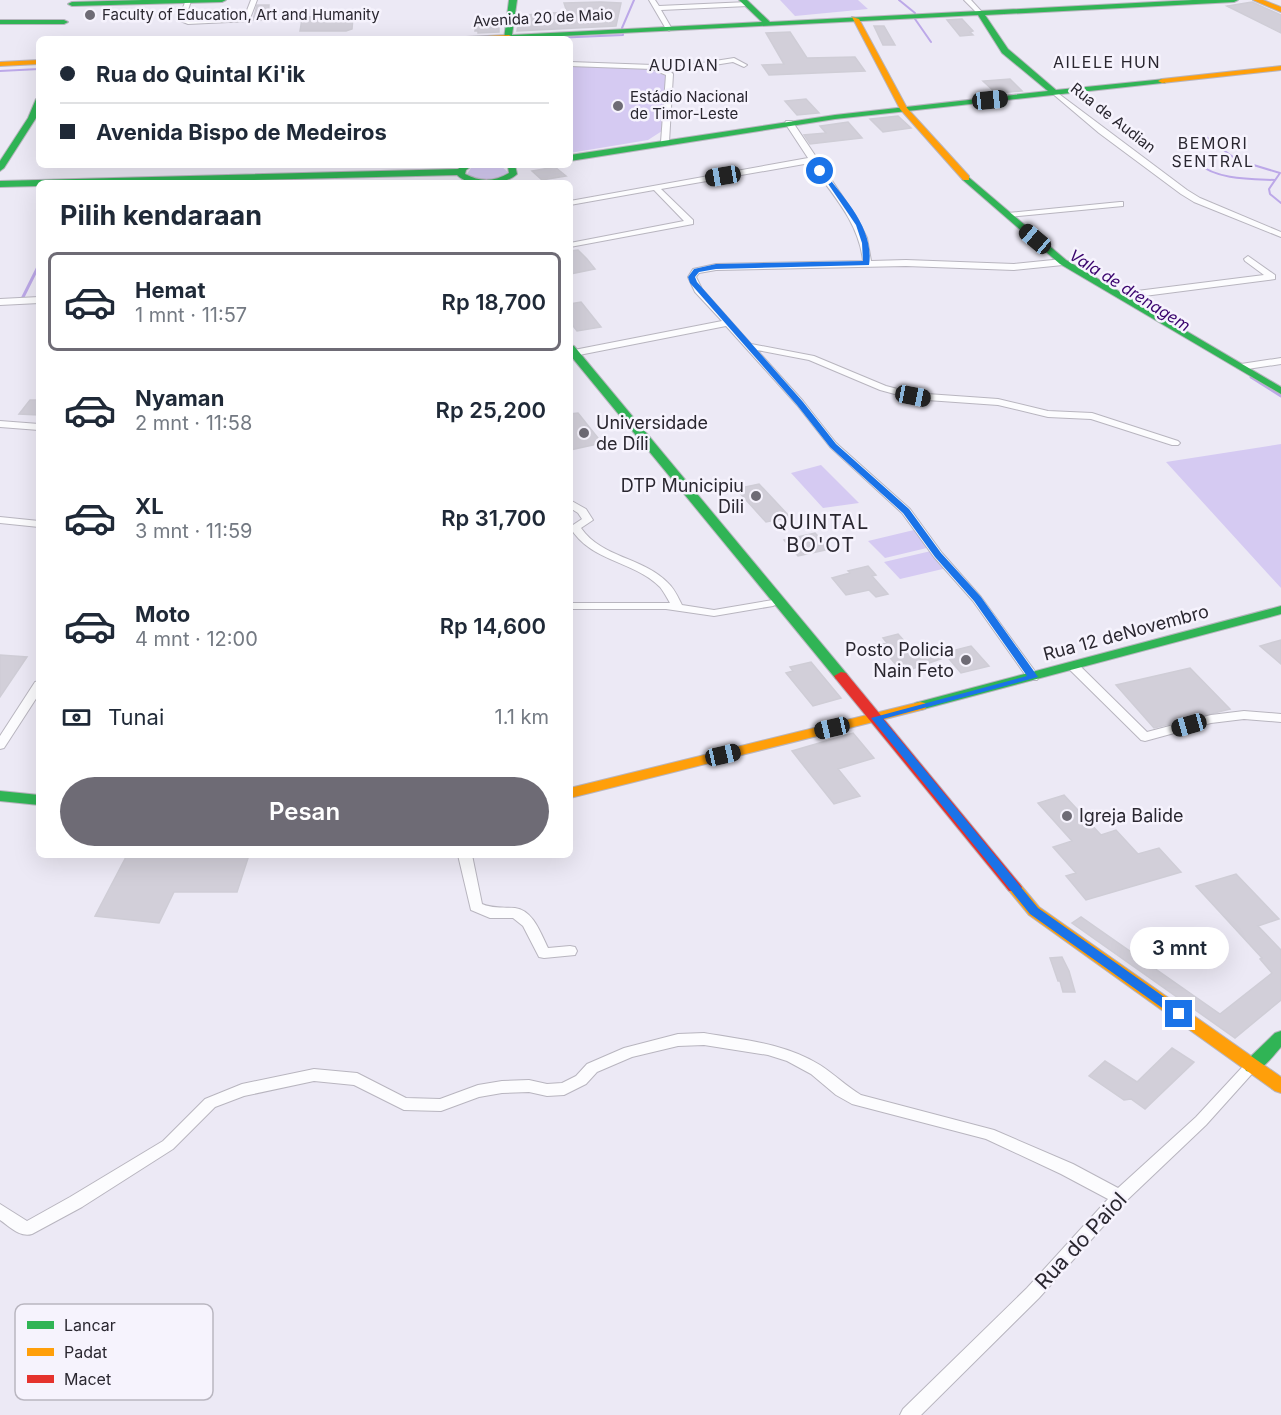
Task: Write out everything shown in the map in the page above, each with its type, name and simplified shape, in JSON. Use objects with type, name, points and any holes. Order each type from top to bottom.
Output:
[{"type":"main road","points":[[62,36],[72,2],[222,0]]},
{"type":"main road","points":[[509,36],[513,0]]},
{"type":"main road","name":"Avenida 20 de Maio","points":[[541,36],[1234,0]]},
{"type":"main road","points":[[1257,0],[1281,10]]},
{"type":"main road","points":[[746,2],[767,23]]},
{"type":"main road","name":"Rua de Audian","points":[[980,13],[1005,51],[1055,93]]},
{"type":"main road","points":[[855,19],[904,109],[970,183],[1059,263],[1121,296],[1281,391]]},
{"type":"main road","points":[[0,22],[64,22]]},
{"type":"main road","points":[[0,64],[36,62]]},
{"type":"main road","points":[[573,157],[789,123],[1281,69]]},
{"type":"main road","points":[[0,168],[36,108]]},
{"type":"main road","points":[[500,180],[513,174],[511,168]]},
{"type":"main road","points":[[465,169],[461,175],[468,180]]},
{"type":"main road","points":[[124,180],[465,169]]},
{"type":"main road","points":[[0,184],[36,183]]},
{"type":"main road","points":[[573,351],[1034,911],[1281,1086]]},
{"type":"main road","name":"Rua 12 deNovembro","points":[[573,792],[876,718],[1281,610]]},
{"type":"main road","points":[[0,796],[36,800]]},
{"type":"main road","points":[[1252,1066],[1281,1037]]},
{"type":"street","points":[[188,1],[181,20],[188,22],[248,20],[254,0]]},
{"type":"street","points":[[652,0],[669,29]]},
{"type":"street","points":[[967,0],[980,13]]},
{"type":"street","points":[[657,9],[746,2]]},
{"type":"street","points":[[573,64],[640,66],[665,71],[734,60],[744,65]]},
{"type":"street","points":[[664,142],[670,74],[665,71]]},
{"type":"street","name":"Rua de Audian","points":[[1055,93],[1102,131],[1191,196],[1281,234]]},
{"type":"street","points":[[789,123],[812,160],[860,225],[867,263]]},
{"type":"street","points":[[573,201],[812,160]]},
{"type":"street","points":[[573,244],[690,222],[655,187]]},
{"type":"street","points":[[1008,215],[1120,204]]},
{"type":"street","points":[[1121,296],[1272,277],[1248,259]]},
{"type":"street","points":[[1033,677],[977,599],[938,555],[906,511],[833,445],[800,403],[727,323],[694,283],[692,277],[696,271],[716,267],[867,263],[1014,267],[1059,263]]},
{"type":"street","points":[[0,302],[36,300]]},
{"type":"street","points":[[573,350],[727,323]]},
{"type":"street","points":[[749,346],[811,358],[883,388],[913,396],[998,402],[1048,414],[1092,416],[1174,442]]},
{"type":"street","points":[[1241,367],[1281,361]]},
{"type":"street","points":[[0,424],[36,427]]},
{"type":"street","points":[[573,505],[582,511],[588,520],[575,527],[579,534],[601,551],[662,583],[678,607]]},
{"type":"street","points":[[0,520],[36,524]]},
{"type":"street","points":[[573,606],[678,607],[714,613],[773,603]]},
{"type":"street","points":[[1073,666],[1145,737],[1211,719],[1244,715],[1281,718]]},
{"type":"street","points":[[0,745],[36,690]]},
{"type":"street","points":[[466,858],[476,908],[490,913],[516,913],[528,923],[544,953],[570,951]]},
{"type":"street","points":[[0,1211],[26,1229],[168,1145],[210,1103],[242,1090],[314,1075],[334,1075],[357,1079],[404,1104],[441,1105],[478,1091],[502,1087],[529,1086],[548,1090],[564,1089],[581,1080],[591,1068],[628,1052],[678,1040],[704,1039],[759,1047],[792,1057],[816,1070],[841,1091],[857,1100],[989,1134],[1067,1169],[1119,1197]]},
{"type":"street","name":"Rua do Paiol","points":[[909,1415],[1033,1293],[1119,1197],[1201,1121],[1252,1066]]},
{"type":"shaded area","points":[[780,0],[858,0],[868,9],[795,16]]},
{"type":"shaded area","name":"Estádio Nacional de Timor-Leste","points":[[573,65],[641,67],[668,76],[662,131],[648,140],[573,152]]},
{"type":"shaded area","points":[[471,168],[503,168],[509,173],[494,180],[467,174]]},
{"type":"shaded area","points":[[1281,444],[1281,588],[1166,462]]},
{"type":"shaded area","points":[[821,465],[859,503],[823,508],[791,473]]},
{"type":"shaded area","points":[[914,530],[931,547],[885,558],[868,541]]},
{"type":"shaded area","points":[[931,551],[947,568],[900,579],[884,562]]},
{"type":"building","points":[[1252,2],[1281,15],[1281,33],[1227,6]]},
{"type":"building","points":[[564,3],[621,3],[616,26],[517,31],[518,24],[524,23],[525,15],[567,12]]},
{"type":"building","points":[[257,5],[269,5],[268,20],[253,20]]},
{"type":"building","points":[[306,17],[353,17],[352,29],[346,31],[300,31],[302,19]]},
{"type":"building","points":[[962,19],[973,31],[970,32],[973,35],[960,36],[947,20]]},
{"type":"building","points":[[476,21],[499,21],[499,32],[478,33],[475,31]]},
{"type":"building","points":[[874,26],[884,26],[895,45],[883,45]]},
{"type":"building","points":[[790,32],[807,58],[855,57],[865,71],[769,75],[762,65],[784,64],[766,33]]},
{"type":"building","points":[[1010,79],[1022,91],[996,93],[983,81]]},
{"type":"building","points":[[806,99],[819,113],[797,115],[785,101]]},
{"type":"building","points":[[898,116],[911,128],[883,132],[870,119]]},
{"type":"building","points":[[848,122],[862,138],[810,144],[804,135],[826,133],[820,126]]},
{"type":"building","points":[[556,168],[566,176],[542,180],[532,171]]},
{"type":"building","points":[[578,250],[595,269],[573,273],[573,251]]},
{"type":"building","points":[[581,302],[601,327],[577,331],[573,326],[573,303]]},
{"type":"building","points":[[30,400],[36,400],[36,415],[19,414]]},
{"type":"building","name":"Universidade de Díli","points":[[578,413],[602,443],[573,449],[573,414]]},
{"type":"building","name":"DTP Municipiu Dili","points":[[759,484],[790,517],[766,522],[736,489]]},
{"type":"building","points":[[815,533],[830,549],[798,556],[784,540]]},
{"type":"building","points":[[868,566],[876,575],[872,576],[888,594],[876,597],[869,590],[846,595],[832,578],[850,573],[848,571]]},
{"type":"building","points":[[898,634],[915,653],[932,649],[941,659],[909,670],[898,667],[879,645],[887,643],[883,638]]},
{"type":"building","points":[[1281,640],[1281,664],[1260,646]]},
{"type":"building","name":"Posto Policia Nain Feto","points":[[971,646],[989,666],[961,673],[944,653]]},
{"type":"building","points":[[0,655],[27,657],[0,697]]},
{"type":"building","points":[[811,662],[841,698],[813,706],[786,673],[793,671],[790,667]]},
{"type":"building","points":[[1190,668],[1230,709],[1154,728],[1116,685]]},
{"type":"building","points":[[853,733],[874,758],[838,769],[860,796],[834,804],[792,751]]},
{"type":"building","points":[[1064,795],[1101,835],[1116,830],[1138,854],[1159,848],[1181,872],[1086,900],[1066,876],[1076,873],[1053,847],[1072,841],[1038,803]]},
{"type":"building","points":[[125,858],[248,858],[237,892],[174,892],[159,923],[95,916]]},
{"type":"building","points":[[1236,874],[1279,919],[1258,926],[1281,950],[1281,1000],[1235,1038],[1072,923],[1081,917],[1220,1014],[1272,973],[1260,959],[1262,958],[1196,886]]},
{"type":"building","points":[[1062,957],[1075,992],[1063,992],[1060,981],[1058,981],[1050,958]]},
{"type":"building","points":[[1172,1048],[1194,1062],[1145,1109],[1131,1099],[1124,1100],[1089,1076],[1105,1061],[1137,1082]]},
{"type":"waterway","name":"Vala de drenagem","points":[[573,37],[623,35],[622,28],[634,0]]},
{"type":"waterway","name":"Vala de drenagem","points":[[899,0],[915,13],[915,19],[931,42]]},
{"type":"waterway","name":"Vala de drenagem","points":[[0,71],[36,69]]},
{"type":"waterway","points":[[1206,137],[1237,160],[1280,173],[1269,189],[1270,194],[1281,203]]},
{"type":"waterway","points":[[1227,154],[1199,158],[1197,163],[1205,169],[1224,176],[1275,180]]},
{"type":"waterway","points":[[21,301],[36,271]]},
{"type":"waterway","name":"Vala de drenagem","points":[[1251,377],[1281,396]]},
{"type":"traffic: fast","points":[[72,4],[222,0]]},
{"type":"traffic: fast","points":[[508,36],[513,0]]},
{"type":"traffic: fast","points":[[743,0],[767,23]]},
{"type":"traffic: fast","points":[[529,36],[1234,0]]},
{"type":"traffic: fast","points":[[980,13],[1005,51],[1055,93]]},
{"type":"traffic: fast","points":[[0,22],[64,22]]},
{"type":"traffic: fast","points":[[573,158],[835,117],[1162,81]]},
{"type":"traffic: fast","points":[[0,168],[36,108]]},
{"type":"traffic: fast","points":[[464,168],[461,175],[470,180]]},
{"type":"traffic: fast","points":[[502,180],[513,174],[512,168]]},
{"type":"traffic: fast","points":[[153,180],[460,172]]},
{"type":"traffic: fast","points":[[966,178],[1063,262],[1281,391]]},
{"type":"traffic: fast","points":[[0,184],[36,183]]},
{"type":"traffic: fast","points":[[573,352],[841,676]]},
{"type":"traffic: fast","points":[[920,706],[1281,610]]},
{"type":"traffic: fast","points":[[0,796],[36,800]]},
{"type":"traffic: fast","points":[[1252,1066],[1281,1037]]},
{"type":"traffic: slow","points":[[1257,0],[1281,10]]},
{"type":"traffic: slow","points":[[855,19],[904,109],[966,178]]},
{"type":"traffic: slow","points":[[0,64],[36,62]]},
{"type":"traffic: slow","points":[[1162,81],[1281,68]]},
{"type":"traffic: slow","points":[[573,792],[920,706]]},
{"type":"traffic: slow","points":[[1014,887],[1034,911],[1281,1086]]},
{"type":"traffic: jam","points":[[841,676],[1014,887]]},
{"type":"place","name":"Faculty of Education, Art and Humanity","points":[[90,15]]},
{"type":"place","name":"Estádio Nacional de Timor-Leste","points":[[618,106]]},
{"type":"place","name":"Universidade de Díli","points":[[584,433]]},
{"type":"place","name":"DTP Municipiu Dili","points":[[756,496]]},
{"type":"place","name":"Posto Policia Nain Feto","points":[[966,660]]},
{"type":"place","name":"Igreja Balide","points":[[1067,816]]},
{"type":"district","name":"AILELE HUN","points":[[1107,62]]},
{"type":"district","name":"AUDIAN","points":[[684,65]]},
{"type":"district","name":"BEMORI SENTRAL","points":[[1213,152]]},
{"type":"district","name":"QUINTAL BO'OT","points":[[821,534]]},
{"type":"route","points":[[820,171],[860,225],[867,253],[867,263],[704,268],[696,271],[692,277],[694,283],[800,403],[833,445],[906,511],[938,555],[977,599],[1033,677],[876,718],[1034,911],[1179,1014]]}]
